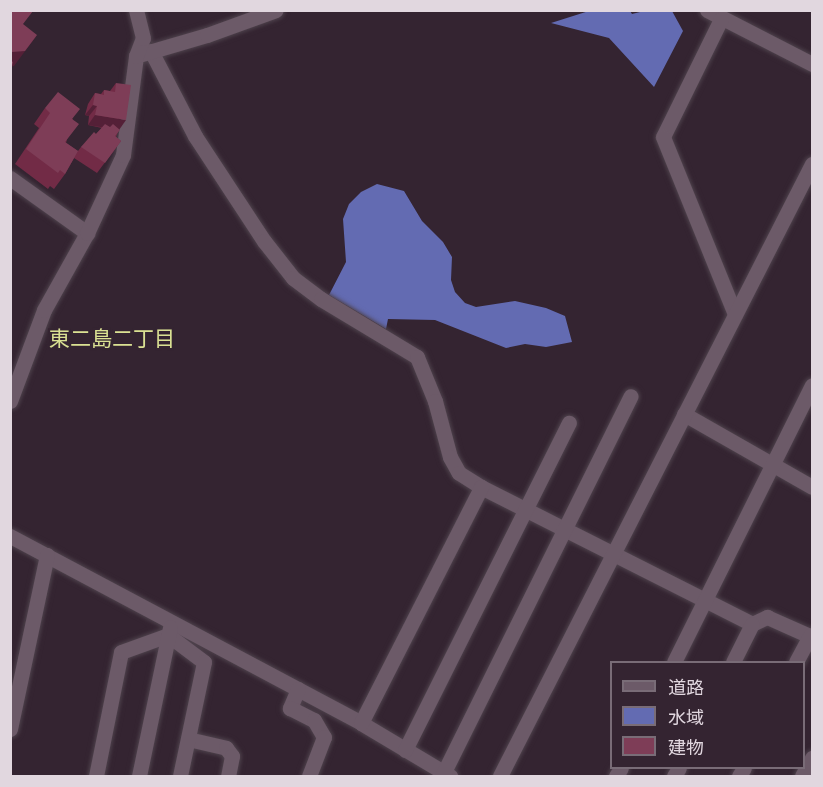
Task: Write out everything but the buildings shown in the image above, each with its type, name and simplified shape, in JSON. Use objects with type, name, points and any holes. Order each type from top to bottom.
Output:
[{"type":"street","points":[[10,401],[44,310],[87,233],[123,155],[144,54],[143,38],[136,10]]},
{"type":"street","points":[[144,54],[276,10]]},
{"type":"street","points":[[707,10],[813,64]]},
{"type":"street","points":[[721,19],[663,137],[735,314]]},
{"type":"street","points":[[144,54],[264,241],[293,278],[321,299],[417,357],[435,401],[450,457],[459,473],[481,487],[752,624]]},
{"type":"street","points":[[500,777],[813,164]]},
{"type":"street","points":[[10,178],[87,233]]},
{"type":"street","points":[[675,661],[813,384]]},
{"type":"street","points":[[10,536],[47,555],[170,628],[298,689],[361,723],[445,775],[631,396]]},
{"type":"street","points":[[684,414],[813,487]]},
{"type":"street","points":[[405,750],[569,423]]},
{"type":"street","points":[[361,723],[481,487]]},
{"type":"street","points":[[10,729],[47,555]]},
{"type":"street","points":[[734,661],[752,624],[767,617],[811,637],[797,661]]},
{"type":"street","points":[[170,628],[204,662],[180,777]]},
{"type":"street","points":[[96,777],[121,652],[170,628]]},
{"type":"street","points":[[139,777],[170,628]]},
{"type":"street","points":[[298,689],[290,708],[314,720],[324,737],[309,777]]},
{"type":"street","points":[[188,739],[226,748],[232,756],[228,777]]},
{"type":"street","points":[[802,777],[813,758]]},
{"type":"water","points":[[592,10],[630,11],[632,14],[644,11],[672,11],[683,31],[654,87],[609,38],[551,23]]},
{"type":"water","points":[[377,184],[404,191],[422,221],[443,242],[452,257],[451,280],[455,292],[465,303],[476,307],[515,301],[546,308],[565,316],[572,342],[546,347],[525,344],[506,348],[435,320],[388,319],[386,329],[329,295],[346,262],[343,219],[349,204],[361,192]]},
{"type":"district","name":"東二島二丁目","points":[[112,339]]}]
